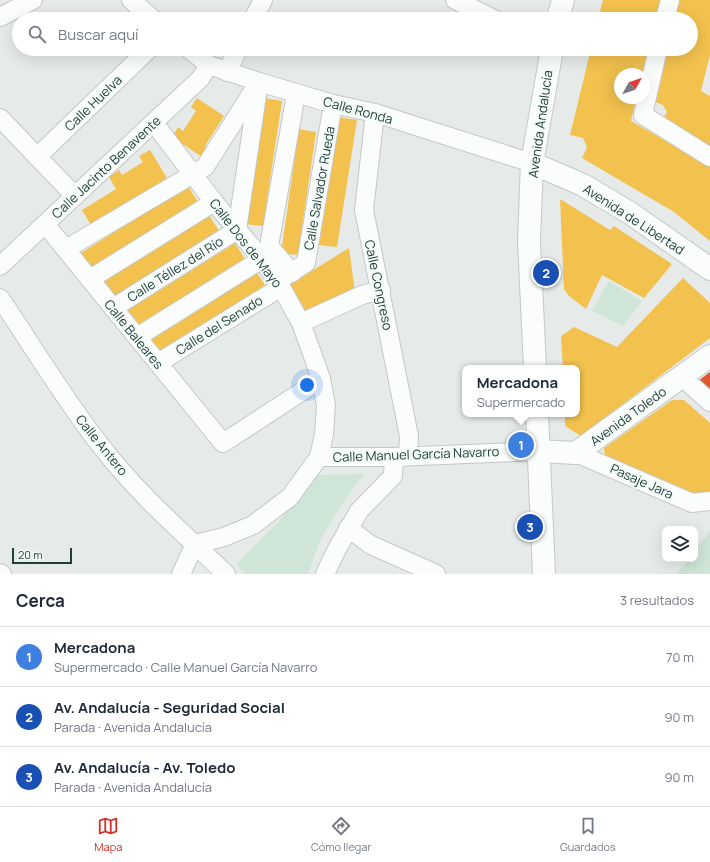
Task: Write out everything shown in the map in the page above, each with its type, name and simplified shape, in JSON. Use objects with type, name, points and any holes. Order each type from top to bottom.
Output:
[{"type":"main road","points":[[560,12],[563,0]]},
{"type":"main road","name":"Avenida Andalucía","points":[[535,365],[529,241],[532,163],[551,56]]},
{"type":"main road","name":"Avenida de Libertad","points":[[532,163],[583,185],[630,213],[710,269]]},
{"type":"main road","name":"Avenida Toledo","points":[[538,450],[576,452],[710,356]]},
{"type":"main road","points":[[537,417],[544,574]]},
{"type":"street","points":[[0,17],[33,0]]},
{"type":"street","points":[[132,0],[145,12]]},
{"type":"street","points":[[257,12],[263,0]]},
{"type":"street","points":[[454,0],[479,12]]},
{"type":"street","points":[[667,12],[670,0]]},
{"type":"street","name":"Calle Huelva","points":[[38,157],[142,56]]},
{"type":"street","name":"Calle Ronda","points":[[198,56],[209,65],[227,72],[296,94],[375,113],[532,163]]},
{"type":"street","points":[[227,72],[235,56]]},
{"type":"street","points":[[656,56],[643,115],[710,157]]},
{"type":"street","name":"Calle Jacinto Benavente","points":[[0,266],[200,79],[209,65]]},
{"type":"street","points":[[66,249],[205,167],[259,82]]},
{"type":"street","points":[[237,230],[259,82]]},
{"type":"street","points":[[283,280],[269,246],[296,94]]},
{"type":"street","name":"Calle Salvador Rueda","points":[[283,280],[306,263],[333,104]]},
{"type":"street","name":"Calle Congreso","points":[[325,574],[348,528],[359,511],[393,476],[409,436],[364,210],[375,113]]},
{"type":"street","points":[[0,118],[75,196]]},
{"type":"street","name":"Calle Dos de Mayo","points":[[154,123],[237,230],[262,259],[283,280],[301,323],[321,379],[326,405],[324,434],[319,457],[290,496],[253,525],[224,537],[195,544]]},
{"type":"street","points":[[90,279],[214,202]]},
{"type":"street","name":"Calle Baleares","points":[[45,224],[223,444],[321,379]]},
{"type":"street","name":"Calle Téllez del Río","points":[[113,308],[237,230]]},
{"type":"street","points":[[137,336],[262,259]]},
{"type":"street","name":"Calle del Senado","points":[[158,362],[283,280]]},
{"type":"street","points":[[301,323],[362,295],[381,290]]},
{"type":"street","name":"Calle Antero","points":[[0,298],[60,392],[101,447],[138,489],[226,574]]},
{"type":"street","points":[[682,377],[710,402]]},
{"type":"street","name":"Calle Manuel García Navarro","points":[[319,457],[401,456],[538,450]]},
{"type":"street","name":"Pasaje Jara","points":[[576,452],[692,503],[710,501]]},
{"type":"street","points":[[348,528],[371,545],[436,574]]},
{"type":"street","points":[[181,574],[195,544]]},
{"type":"green space","points":[[609,281],[642,301],[623,326],[592,311]]},
{"type":"green space","points":[[364,474],[342,504],[320,540],[308,574],[246,574],[236,564],[280,520],[317,475]]},
{"type":"green space","points":[[710,531],[710,574],[677,574],[687,562],[698,562],[698,547]]},
{"type":"building: Viviendas","points":[[603,0],[660,0],[657,12],[600,12]]},
{"type":"building: Viviendas","points":[[679,0],[710,0],[710,55],[701,91],[710,96],[710,148],[662,120],[667,112],[663,105],[655,102],[665,56],[698,56],[698,12],[676,12]]},
{"type":"building: Viviendas","points":[[589,56],[646,56],[643,68],[614,68],[614,104],[635,104],[631,121],[710,166],[710,241],[674,212],[582,158],[587,147],[583,138],[570,135]]},
{"type":"building: Viviendas","points":[[197,98],[224,116],[205,146],[211,150],[205,159],[172,137],[178,127],[183,131],[196,111],[191,107]]},
{"type":"building: Viviendas","points":[[264,98],[282,101],[263,226],[245,224]]},
{"type":"building: Viviendas","points":[[338,117],[357,120],[337,247],[319,245]]},
{"type":"building: Viviendas","points":[[299,129],[316,132],[298,255],[281,253]]},
{"type":"building: Viviendas","points":[[150,150],[170,183],[161,188],[158,184],[91,225],[82,210],[116,189],[109,177],[119,170],[122,175],[143,162],[139,156]]},
{"type":"building: Viviendas","points":[[188,186],[198,202],[91,269],[81,253]]},
{"type":"building: Viviendas","points":[[560,199],[610,230],[614,226],[672,264],[644,298],[602,275],[586,309],[569,296],[564,289]]},
{"type":"building: Viviendas","points":[[209,215],[219,231],[112,298],[102,282]]},
{"type":"building: Viviendas","points":[[235,243],[245,259],[138,326],[128,310]]},
{"type":"building: Viviendas","points":[[349,248],[355,292],[301,317],[289,285]]},
{"type":"building: Viviendas","points":[[257,273],[267,288],[161,355],[151,340]]},
{"type":"building: Viviendas","points":[[683,278],[710,303],[710,338],[581,436],[565,426],[565,417],[580,417],[580,365],[563,365],[561,336],[574,327],[617,347]]},
{"type":"building: Viviendas","points":[[672,400],[684,400],[710,423],[710,495],[689,496],[605,458],[604,448]]},
{"type":"building: Comercios","points":[[710,372],[710,392],[698,381]]},
{"type":"place","name":"Av. Andalucía - Seguridad Social","points":[[546,273]]},
{"type":"place","name":"Mercadona","points":[[521,445]]},
{"type":"place","name":"Av. Andalucía - Av. Toledo","points":[[530,527]]}]
